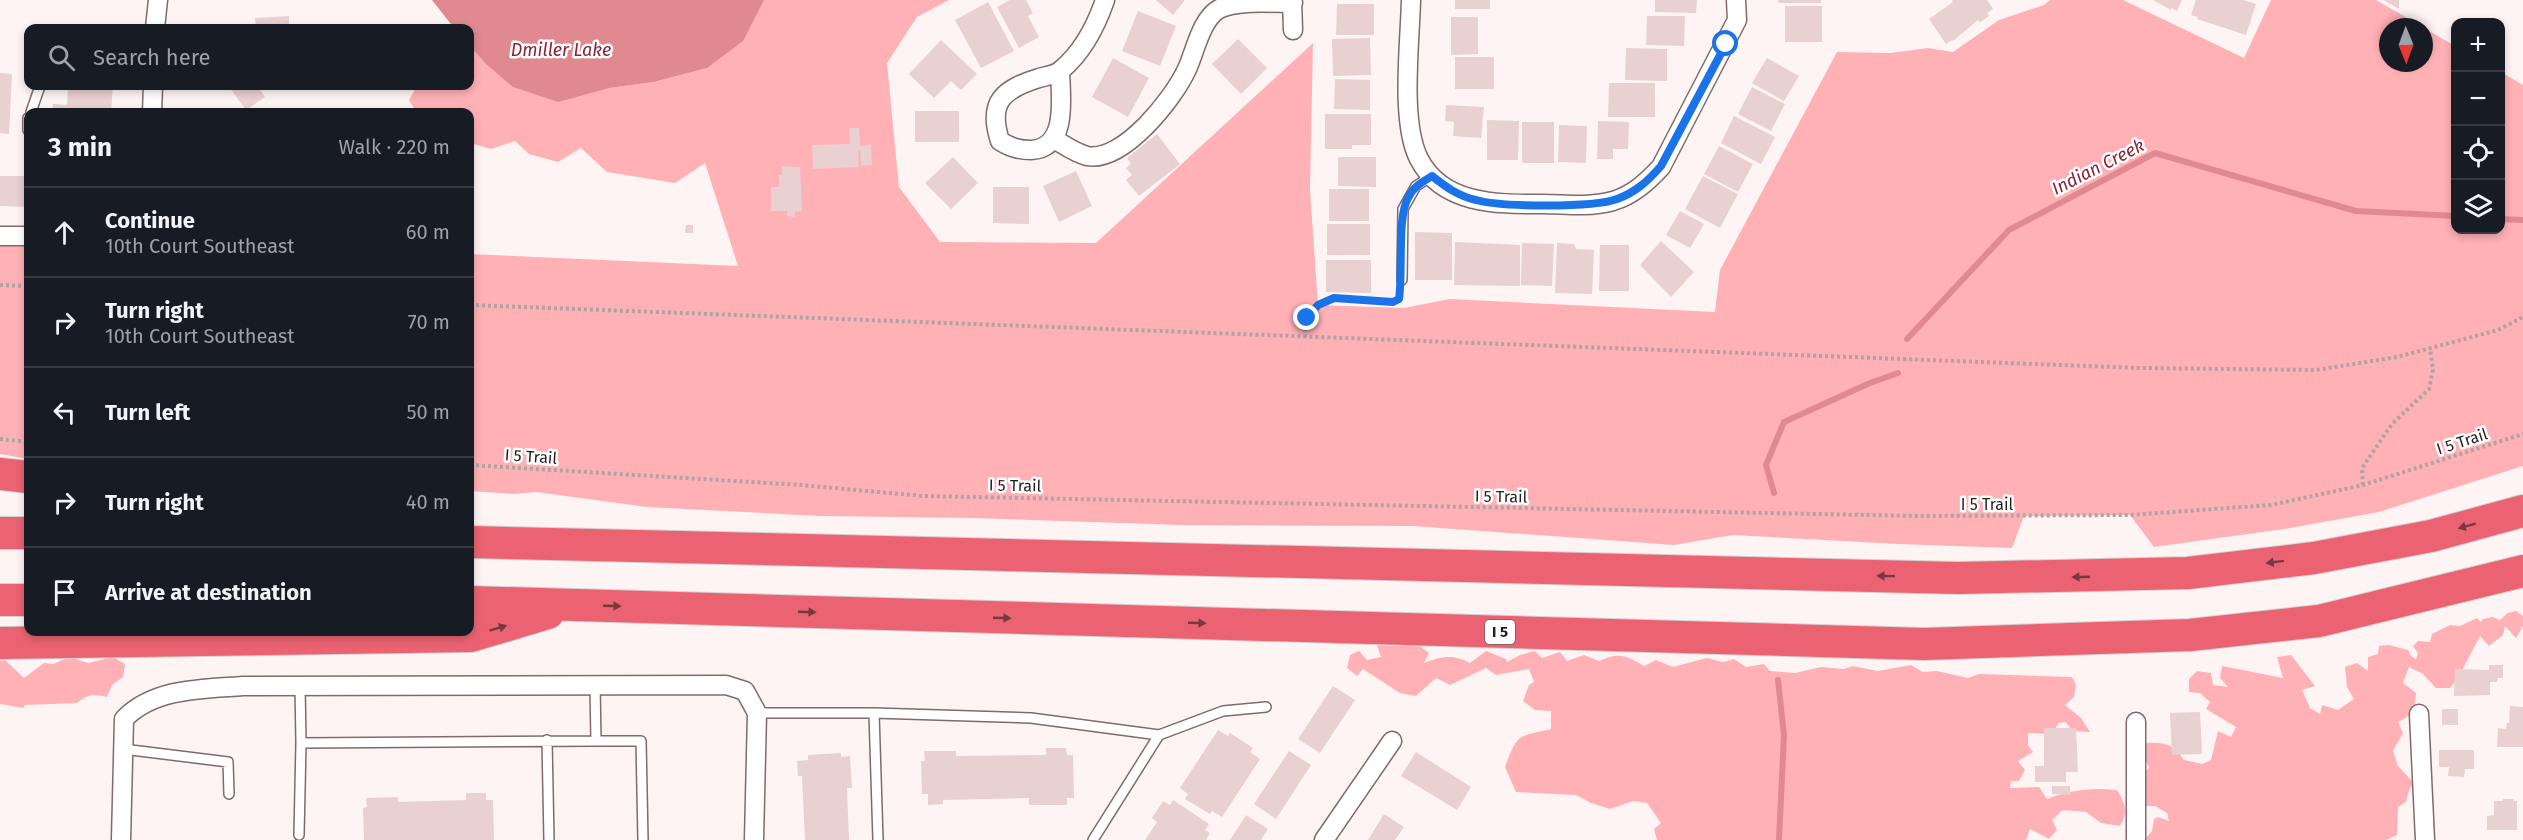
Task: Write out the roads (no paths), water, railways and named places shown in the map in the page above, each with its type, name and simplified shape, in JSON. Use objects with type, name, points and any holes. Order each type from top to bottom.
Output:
[{"type":"highway","points":[[0,474],[24,477]]},
{"type":"highway","points":[[474,542],[1922,577],[2071,577],[2188,573],[2314,558],[2431,536],[2523,511]]},
{"type":"highway","points":[[0,533],[24,533]]},
{"type":"highway","name":"I 5","points":[[474,602],[1924,644],[2190,635],[2319,621],[2523,571]]},
{"type":"highway","points":[[0,600],[24,600]]},
{"type":"highway","points":[[474,635],[572,605]]},
{"type":"highway","points":[[0,643],[471,636]]},
{"type":"street","points":[[155,24],[158,0]]},
{"type":"street","points":[[1060,72],[1061,104],[1054,139],[1042,149],[1011,148],[1000,141],[994,115],[998,101],[1006,92],[1025,83],[1060,72],[1094,30],[1105,0]]},
{"type":"street","points":[[1411,0],[1408,123],[1412,144],[1420,162],[1432,176],[1451,191],[1494,204],[1592,205],[1615,200],[1631,193],[1647,183],[1661,166],[1737,20],[1737,0]]},
{"type":"street","points":[[1054,139],[1088,156],[1105,154],[1124,144],[1163,109],[1173,95],[1187,70],[1210,16],[1219,9],[1256,3],[1293,1],[1293,30]]},
{"type":"street","points":[[152,108],[153,90]]},
{"type":"street","points":[[0,236],[24,236]]},
{"type":"street","points":[[121,840],[124,719],[134,708],[153,698],[197,690],[243,686],[726,685],[745,691],[757,713],[754,840]]},
{"type":"street","points":[[2419,714],[2425,840]]},
{"type":"street","points":[[2136,722],[2136,840]]},
{"type":"street","points":[[1324,840],[1392,741]]},
{"type":"lane","points":[[32,108],[39,90]]},
{"type":"lane","points":[[1402,280],[1403,209],[1416,186],[1432,176]]},
{"type":"lane","points":[[595,685],[596,741]]},
{"type":"lane","points":[[299,835],[300,686]]},
{"type":"lane","points":[[757,713],[874,713],[1031,718],[1160,735],[1223,711],[1266,707]]},
{"type":"lane","points":[[874,713],[878,840]]},
{"type":"lane","points":[[1093,840],[1160,735]]},
{"type":"lane","points":[[547,740],[549,840]]},
{"type":"lane","points":[[301,743],[641,741],[643,840]]},
{"type":"lane","points":[[123,749],[228,762],[229,794]]},
{"type":"water","name":"Dmiller Lake","points":[[432,0],[764,0],[743,41],[707,68],[654,82],[609,88],[558,102],[513,87],[474,51],[474,24],[451,24]]},
{"type":"waterway","name":"Indian Creek","points":[[1907,339],[2009,230],[2155,153],[2356,211],[2451,216]]},
{"type":"waterway","name":"Indian Creek","points":[[2505,219],[2523,220]]},
{"type":"waterway","name":"Indian Creek","points":[[1774,493],[1766,465],[1784,422],[1870,383],[1898,373]]},
{"type":"waterway","name":"Indian Creek","points":[[1778,680],[1784,735],[1779,840]]}]
